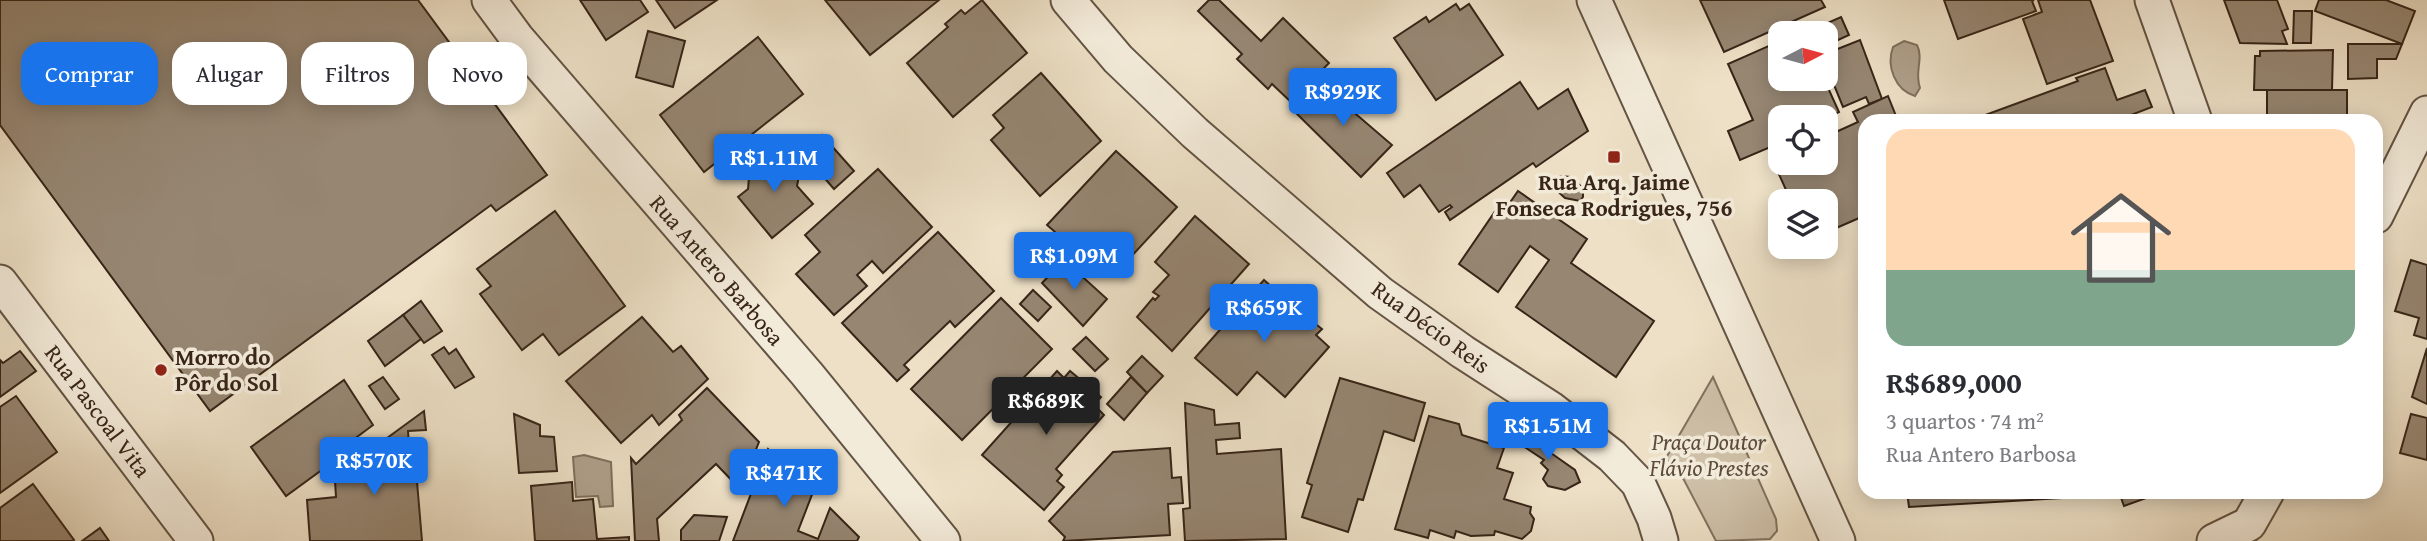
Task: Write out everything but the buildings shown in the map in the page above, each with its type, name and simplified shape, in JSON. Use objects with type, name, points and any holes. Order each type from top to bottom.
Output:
[{"type":"street","name":"Rua Antero Barbosa","points":[[489,0],[517,38],[807,374],[943,541]]},
{"type":"street","name":"Rua Décio Reis","points":[[1068,0],[1118,59],[1195,134],[1380,293],[1463,352],[1550,408],[1612,456],[1638,482],[1661,541]]},
{"type":"street","points":[[1594,0],[1838,541]]},
{"type":"street","points":[[2152,0],[2193,114]]},
{"type":"street","points":[[2383,202],[2427,113]]},
{"type":"street","name":"Rua Pascoal Vita","points":[[0,282],[196,541]]},
{"type":"street","points":[[2214,541],[2249,524],[2263,499]]},
{"type":"green space","name":"Praça Doutor Flávio Prestes","points":[[1713,377],[1776,519],[1777,531],[1770,539],[1716,541],[1684,480],[1666,458]]},
{"type":"shaded area","points":[[1904,41],[1917,45],[1919,50],[1920,88],[1915,96],[1897,83],[1892,69],[1893,47]]},
{"type":"shaded area","points":[[584,455],[611,462],[613,506],[600,507],[598,496],[576,497],[573,457]]},
{"type":"place","name":"Rua Arq. Jaime Fonseca Rodrigues, 756","points":[[1614,157]]},
{"type":"place","name":"Morro do Pôr do Sol","points":[[161,370]]}]
